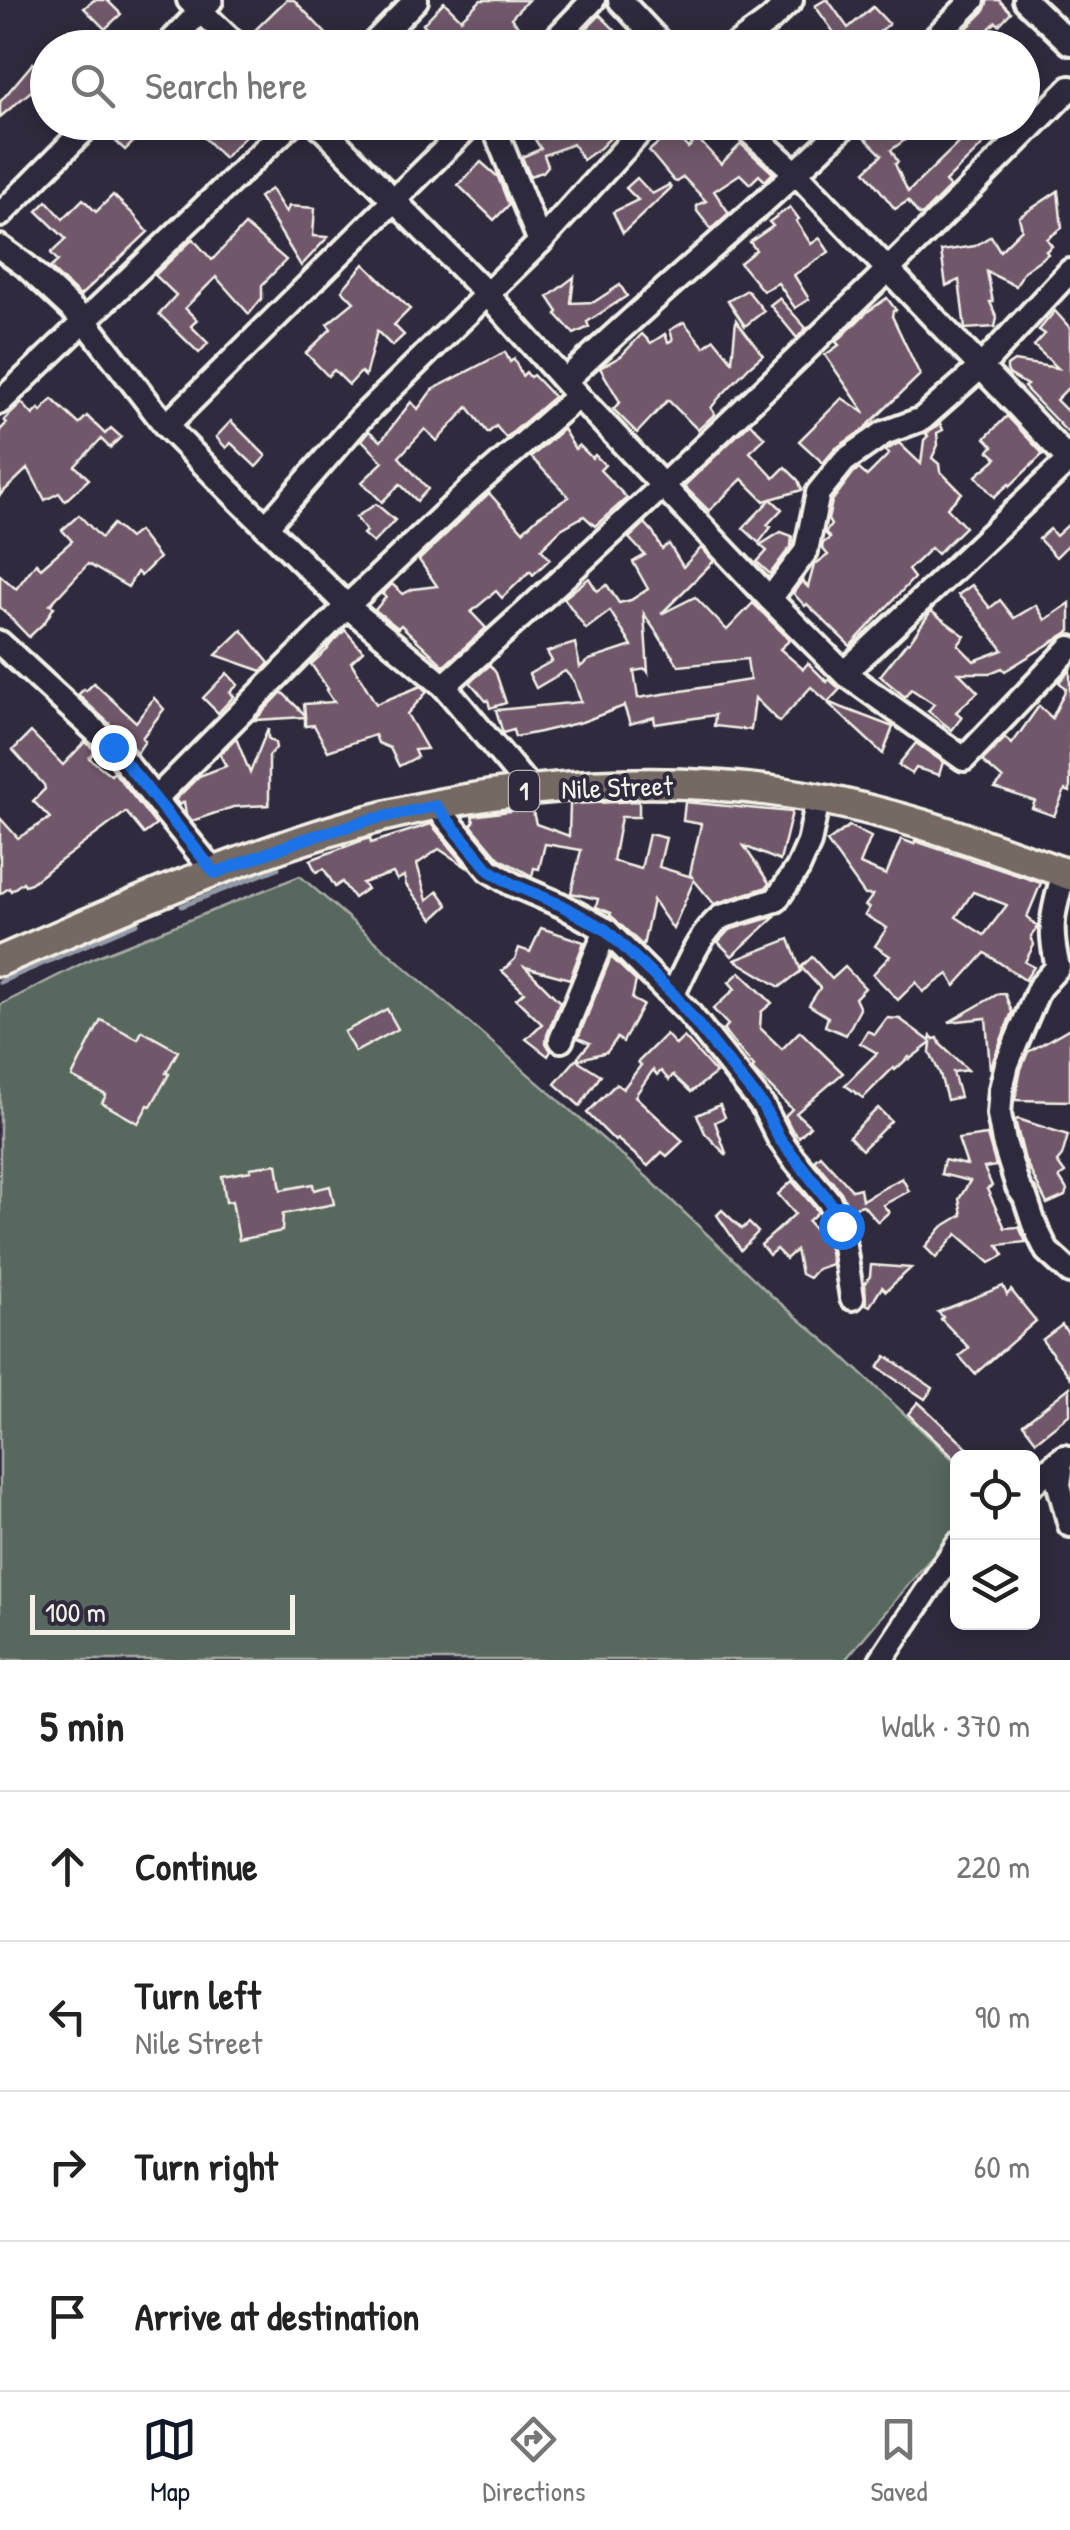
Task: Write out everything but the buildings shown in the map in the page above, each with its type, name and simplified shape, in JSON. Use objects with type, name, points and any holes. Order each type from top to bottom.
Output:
[{"type":"main road","name":"Nile Street","points":[[0,961],[302,840],[369,820],[531,790],[675,783],[818,798],[988,845],[1067,874]]},
{"type":"street","points":[[387,30],[416,0]]},
{"type":"street","points":[[564,30],[593,0]]},
{"type":"street","points":[[620,0],[648,30]]},
{"type":"street","points":[[758,30],[791,0]]},
{"type":"street","points":[[943,30],[973,0]]},
{"type":"street","points":[[1025,0],[1070,44]]},
{"type":"street","points":[[179,30],[200,4],[222,30]]},
{"type":"street","points":[[1040,119],[1070,88]]},
{"type":"street","points":[[0,214],[74,140]]},
{"type":"street","points":[[0,402],[274,140]]},
{"type":"street","points":[[334,140],[487,294],[770,599],[844,673],[964,759],[1070,648]]},
{"type":"street","points":[[166,426],[455,140]]},
{"type":"street","points":[[499,140],[540,242]]},
{"type":"street","points":[[266,527],[361,418],[540,242],[633,140]]},
{"type":"street","points":[[759,140],[797,174],[1070,460],[844,673]]},
{"type":"street","points":[[155,799],[572,388],[620,329],[831,140]]},
{"type":"street","points":[[444,686],[664,486],[1019,140]]},
{"type":"street","points":[[0,247],[86,322],[166,426],[266,527],[347,606],[444,686],[531,790]]},
{"type":"street","points":[[770,599],[806,550],[818,493],[844,462],[884,433],[922,419],[981,367],[1070,270]]},
{"type":"street","points":[[0,643],[113,747],[215,873]]},
{"type":"street","points":[[673,994],[714,922],[776,900],[798,868],[809,843],[818,798]]},
{"type":"street","points":[[436,806],[489,870],[606,930],[673,994],[763,1106],[779,1138],[829,1201],[841,1226],[852,1298]]},
{"type":"street","points":[[1067,874],[1052,915],[1052,943],[1058,967],[1039,988],[1016,1040],[1001,1089],[999,1114],[1018,1187],[1026,1197],[1034,1224],[1047,1251],[1070,1272]]},
{"type":"street","points":[[561,1040],[606,930]]},
{"type":"street","points":[[1040,1477],[1064,1456]]},
{"type":"street","points":[[1064,1456],[1058,1484],[1070,1526]]},
{"type":"street","points":[[881,1660],[950,1556]]},
{"type":"green space","points":[[300,876],[647,1177],[950,1456],[950,1535],[845,1660],[0,1660],[0,1005],[93,958]]},
{"type":"waterway","points":[[182,906],[278,868]]},
{"type":"waterway","points":[[0,982],[137,923]]},
{"type":"route","points":[[113,747],[215,873],[302,840],[436,806],[489,870],[606,930],[673,994],[763,1106],[779,1138],[829,1201],[841,1226]]}]
